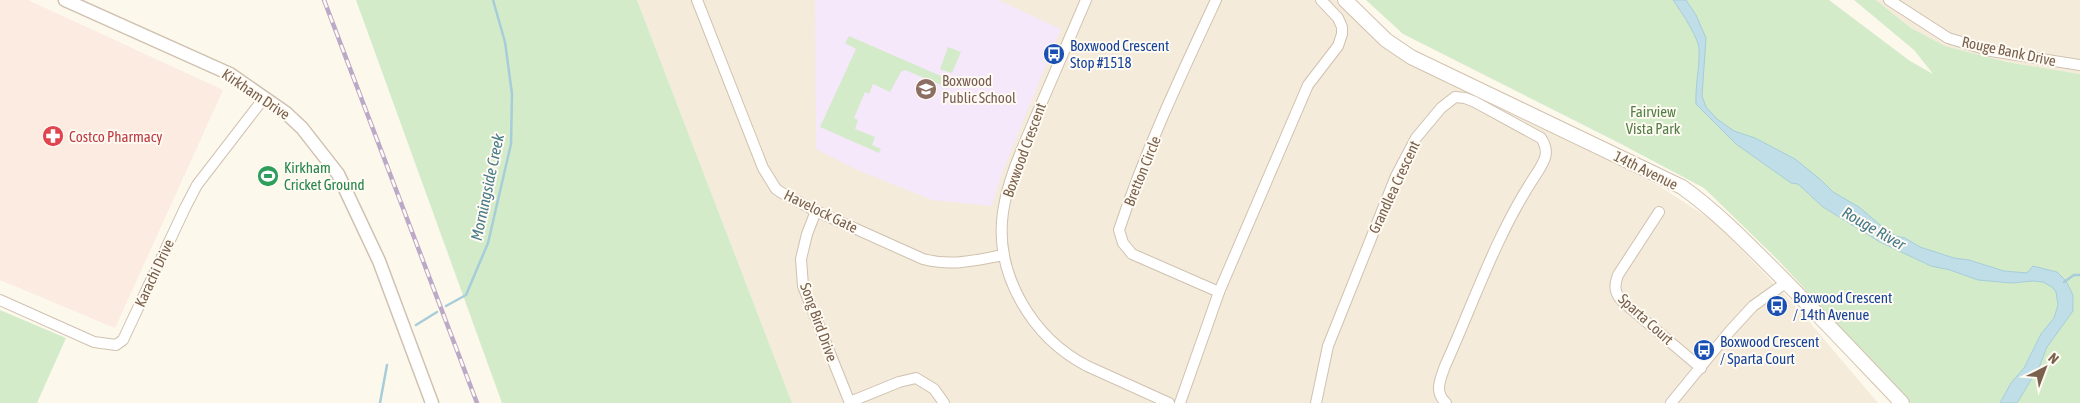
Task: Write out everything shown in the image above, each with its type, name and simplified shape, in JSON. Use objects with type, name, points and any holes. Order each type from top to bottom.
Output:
[{"type":"main road","name":"14th Avenue","points":[[1345,0],[1386,40],[1411,57],[1682,187],[1724,219],[1902,403]]},
{"type":"street","name":"Kirkham Drive","points":[[65,0],[230,74],[294,120],[338,174],[379,261],[432,403]]},
{"type":"street","name":"Havelock Gate","points":[[698,0],[768,177],[776,189],[816,211],[923,260],[942,264],[954,264],[1004,255]]},
{"type":"street","name":"Boxwood Crescent","points":[[1086,0],[1022,149],[1007,189],[1001,234],[1004,255],[1015,290],[1025,310],[1037,327],[1054,344],[1074,360],[1168,403]]},
{"type":"street","name":"Bretton Circle","points":[[1216,0],[1192,50],[1152,144],[1120,230],[1123,243],[1132,254],[1219,292]]},
{"type":"street","points":[[1180,403],[1219,292],[1308,84],[1338,46],[1342,27],[1338,18],[1321,0]]},
{"type":"street","name":"Rouge Bank Drive","points":[[1889,0],[1948,38],[2001,53],[2080,65]]},
{"type":"street","name":"Grandlea Crescent","points":[[1316,403],[1328,346],[1396,176],[1419,134],[1447,102],[1455,97],[1465,98],[1474,102],[1541,138],[1547,147],[1541,166],[1523,192],[1502,233],[1445,366],[1439,386],[1439,395],[1446,403]]},
{"type":"street","name":"Karachi Drive","points":[[0,300],[94,342],[116,345],[123,340],[197,185],[264,98]]},
{"type":"street","name":"Song Bird Drive","points":[[816,211],[807,234],[801,259],[803,286],[850,403]]},
{"type":"street","name":"Sparta Court","points":[[1659,212],[1618,274],[1615,291],[1623,302],[1700,368]]},
{"type":"street","points":[[1671,403],[1753,306],[1787,282]]},
{"type":"street","points":[[850,403],[899,382],[916,378],[934,389],[944,403]]},
{"type":"shaded area","points":[[0,0],[28,0],[223,90],[115,328],[0,280]]},
{"type":"shaded area","points":[[637,0],[1336,0],[1388,47],[1659,186],[1715,222],[1800,311],[1878,403],[792,403]]},
{"type":"shaded area","name":"Boxwood Public School","points":[[815,0],[998,0],[1061,29],[1002,173],[992,206],[932,200],[855,169],[816,149]]},
{"type":"shaded area","points":[[1876,0],[2080,0],[2080,74],[2007,62],[1945,46],[1911,28]]},
{"type":"green space","points":[[356,0],[637,0],[792,403],[502,403]]},
{"type":"green space","name":"Fairview Vista Park","points":[[1366,0],[1829,0],[1910,61],[1933,74],[1914,50],[1854,0],[1876,0],[1911,28],[1945,46],[2007,62],[2080,74],[2080,403],[1910,403],[1778,260],[1704,188],[1403,34]]},
{"type":"green space","points":[[849,36],[950,80],[946,87],[905,70],[901,72],[890,92],[873,84],[869,94],[865,92],[854,118],[858,120],[855,129],[875,137],[872,145],[881,149],[879,153],[820,127],[856,49],[845,43]]},
{"type":"green space","points":[[948,47],[961,52],[952,73],[940,69]]},
{"type":"green space","points":[[0,310],[66,338],[37,403],[0,403]]},
{"type":"water","name":"Rouge River","points":[[1673,0],[1686,0],[1696,15],[1706,38],[1702,96],[1706,107],[1717,119],[1734,131],[1755,138],[1795,159],[1833,192],[1859,207],[1896,236],[1905,238],[1920,247],[1954,258],[1969,260],[2004,271],[2027,273],[2033,266],[2057,272],[2066,281],[2073,295],[2073,311],[2047,347],[2040,365],[2017,403],[2000,403],[2011,383],[2024,368],[2041,334],[2054,318],[2058,305],[2056,292],[2052,287],[2043,282],[2033,281],[2011,283],[1978,280],[1950,270],[1931,266],[1880,242],[1823,207],[1798,184],[1791,183],[1736,144],[1696,104],[1698,44],[1689,24]]},
{"type":"waterway","name":"Morningside Creek","points":[[446,306],[466,295],[488,243],[511,144],[512,94],[505,42],[493,0]]},
{"type":"waterway","points":[[2064,282],[2074,275],[2080,275]]},
{"type":"waterway","name":"Morningside Creek","points":[[416,325],[437,312]]},
{"type":"waterway","name":"Morningside Creek","points":[[380,403],[387,365]]},
{"type":"railway","points":[[324,0],[477,403]]},
{"type":"place","name":"Boxwood Crescent Stop #1518","points":[[1054,54]]},
{"type":"place","name":"Boxwood Public School","points":[[926,89]]},
{"type":"place","name":"Costco Pharmacy","points":[[53,136]]},
{"type":"place","name":"Kirkham Cricket Ground","points":[[268,176]]},
{"type":"place","name":"Boxwood Crescent / 14th Avenue","points":[[1777,306]]},
{"type":"place","name":"Boxwood Crescent / Sparta Court","points":[[1704,350]]}]
